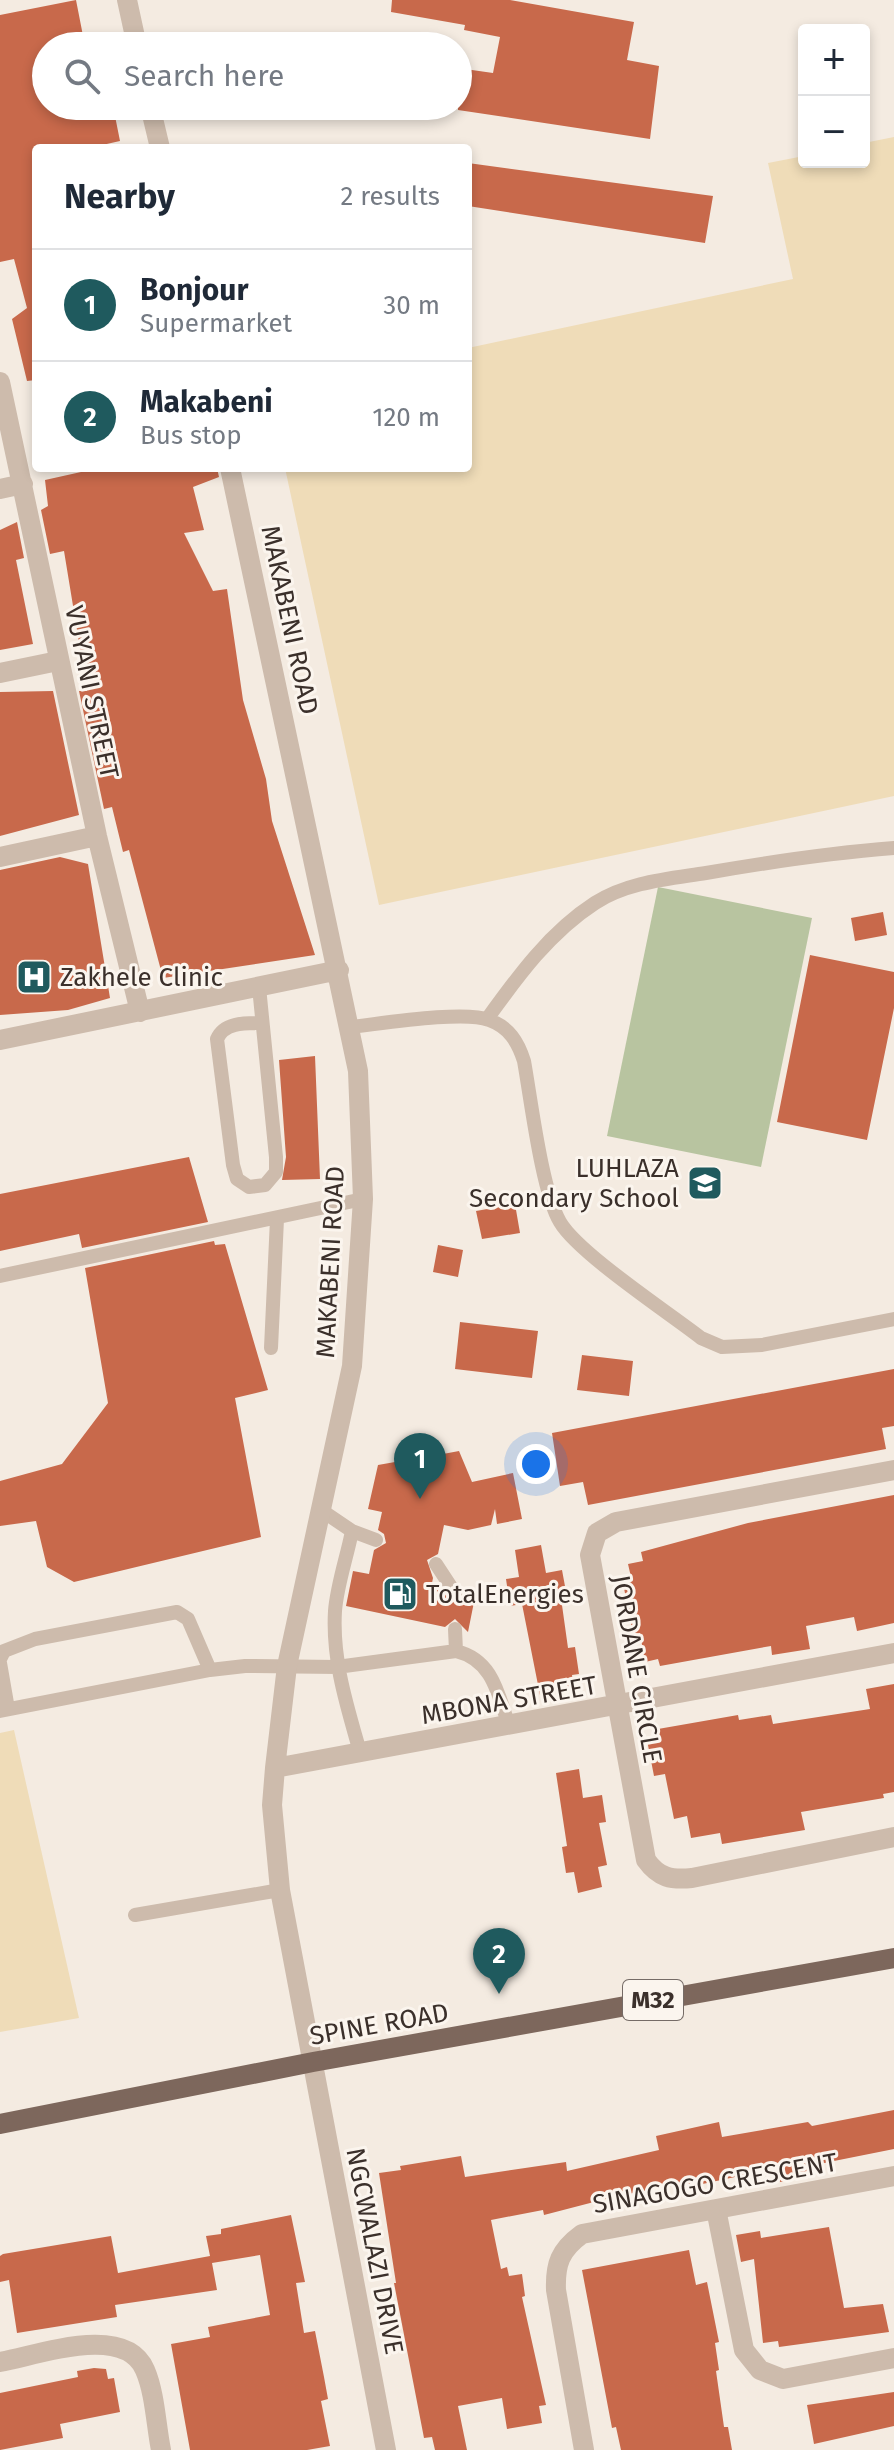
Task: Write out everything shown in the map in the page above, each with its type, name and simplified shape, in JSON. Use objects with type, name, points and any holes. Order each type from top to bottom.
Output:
[{"type":"main road","name":"SPINE ROAD","points":[[816,1970],[894,1949]]},
{"type":"main road","name":"SPINE ROAD","points":[[0,2124],[313,2062],[894,1958]]},
{"type":"street","points":[[127,0],[134,32]]},
{"type":"street","points":[[153,120],[159,144]]},
{"type":"street","name":"VUYANI STREET","points":[[0,382],[58,661],[140,1012]]},
{"type":"street","name":"MAKABENI ROAD","points":[[231,472],[358,1071],[363,1199],[352,1366],[287,1666],[272,1805],[280,1890],[313,2062]]},
{"type":"street","points":[[0,489],[23,484]]},
{"type":"street","points":[[0,673],[58,661]]},
{"type":"street","points":[[0,857],[97,836]]},
{"type":"street","points":[[0,1040],[339,970]]},
{"type":"street","name":"JORDANE CIRCLE","points":[[894,1470],[616,1522],[597,1533],[590,1555],[646,1860],[663,1877],[692,1878],[894,1837]]},
{"type":"street","name":"MBONA STREET","points":[[275,1768],[617,1707],[894,1653]]},
{"type":"street","name":"NGCWALAZI DRIVE","points":[[313,2062],[386,2450]]},
{"type":"street","name":"SINAGOGO CRESCENT","points":[[584,2450],[556,2290],[555,2267],[560,2255],[582,2234],[894,2176]]},
{"type":"street","points":[[716,2209],[744,2350],[760,2370],[783,2379],[894,2358]]},
{"type":"street","points":[[0,2362],[103,2343],[129,2349],[146,2371],[161,2450]]},
{"type":"lane","points":[[487,1019],[518,976],[565,927],[596,902],[634,885],[830,852],[894,849]]},
{"type":"lane","points":[[259,987],[276,1172],[265,1185],[249,1187],[237,1179],[233,1165],[217,1039],[220,1032],[232,1026],[262,1023]]},
{"type":"lane","points":[[350,1027],[487,1019],[510,1032],[519,1045],[549,1191],[560,1222],[582,1247],[701,1338],[722,1347],[762,1345],[894,1319]]},
{"type":"lane","points":[[0,1276],[363,1199]]},
{"type":"lane","points":[[271,1348],[277,1219]]},
{"type":"lane","points":[[321,1510],[352,1531],[376,1540]]},
{"type":"lane","points":[[352,1531],[335,1609],[337,1667],[360,1752]]},
{"type":"lane","points":[[436,1564],[455,1593]]},
{"type":"lane","points":[[210,1670],[188,1619],[177,1612],[35,1639],[4,1651],[0,1661],[4,1710],[210,1670],[337,1667],[456,1651],[471,1654],[489,1671],[509,1726]]},
{"type":"lane","points":[[455,1629],[456,1651]]},
{"type":"lane","points":[[135,1915],[280,1890]]},
{"type":"green space","points":[[658,887],[812,918],[761,1167],[607,1136]]},
{"type":"sand","points":[[894,137],[894,796],[379,905],[286,472],[472,472],[472,347],[793,279],[768,163],[798,157],[798,168],[870,168],[870,142]]},
{"type":"sand","points":[[14,1730],[79,2018],[0,2032],[0,1733]]},
{"type":"building","points":[[76,0],[82,32],[32,32],[32,120],[116,120],[120,141],[107,144],[32,144],[32,380],[27,381],[12,319],[27,308],[14,259],[0,262],[0,15]]},
{"type":"building","points":[[392,0],[510,0],[634,22],[627,60],[659,66],[650,139],[472,112],[472,70],[493,73],[500,37],[464,30],[465,25],[391,12]]},
{"type":"building","points":[[472,164],[713,196],[705,243],[472,207]]},
{"type":"building","points":[[81,472],[218,472],[219,477],[193,487],[204,530],[184,533],[213,591],[227,589],[243,700],[266,779],[272,821],[315,955],[163,978],[129,850],[123,852],[112,807],[104,809],[79,691],[87,691],[64,551],[50,554],[41,510],[48,506],[45,480]]},
{"type":"building","points":[[17,522],[24,558],[16,560],[33,644],[0,650],[0,530]]},
{"type":"building","points":[[53,691],[79,815],[0,836],[0,692]]},
{"type":"building","points":[[60,857],[88,864],[110,998],[68,1010],[0,1015],[0,870]]},
{"type":"building","points":[[883,912],[887,935],[855,941],[851,918]]},
{"type":"building","points":[[810,955],[894,972],[894,1008],[867,1140],[777,1122]]},
{"type":"building","points":[[315,1056],[320,1179],[282,1180],[286,1157],[279,1060]]},
{"type":"building","points":[[189,1157],[208,1222],[82,1248],[79,1234],[0,1251],[0,1194]]},
{"type":"building","points":[[515,1204],[520,1233],[482,1239],[476,1211]]},
{"type":"building","points":[[214,1241],[215,1245],[225,1244],[268,1390],[235,1398],[261,1537],[74,1582],[47,1567],[36,1521],[0,1526],[0,1481],[62,1464],[108,1403],[85,1268]]},
{"type":"building","points":[[438,1245],[463,1250],[458,1277],[433,1272]]},
{"type":"building","points":[[460,1322],[538,1331],[532,1378],[455,1369]]},
{"type":"building","points":[[582,1355],[633,1361],[629,1396],[577,1390]]},
{"type":"building","points":[[894,1369],[894,1426],[882,1428],[886,1449],[588,1505],[583,1482],[560,1486],[552,1433]]},
{"type":"building","points":[[459,1451],[472,1482],[513,1473],[522,1519],[497,1524],[495,1509],[491,1525],[468,1530],[444,1525],[438,1554],[427,1560],[433,1578],[431,1588],[441,1590],[451,1602],[460,1602],[465,1595],[475,1597],[468,1632],[455,1619],[445,1627],[346,1606],[353,1571],[369,1574],[374,1550],[386,1543],[384,1534],[378,1530],[382,1512],[368,1509],[378,1465],[412,1459],[441,1465],[443,1454]]},
{"type":"building","points":[[894,1495],[894,1623],[857,1631],[854,1617],[806,1626],[810,1649],[772,1655],[771,1646],[660,1666],[658,1659],[645,1662],[640,1633],[633,1634],[622,1578],[631,1577],[628,1564],[643,1561],[641,1552],[748,1523]]},
{"type":"building","points":[[541,1545],[546,1573],[562,1570],[567,1597],[561,1598],[568,1648],[575,1647],[579,1674],[572,1675],[574,1690],[540,1695],[522,1604],[510,1606],[506,1579],[519,1577],[515,1550]]},
{"type":"building","points":[[894,1684],[894,1792],[883,1794],[884,1798],[801,1812],[805,1830],[722,1844],[720,1833],[691,1838],[687,1816],[674,1819],[665,1774],[654,1776],[647,1740],[660,1737],[658,1729],[738,1715],[739,1720],[771,1715],[773,1724],[870,1709],[866,1689]]},
{"type":"building","points":[[579,1769],[583,1798],[602,1795],[606,1822],[599,1823],[607,1865],[598,1867],[602,1887],[578,1893],[574,1872],[566,1873],[562,1847],[567,1846],[556,1773]]},
{"type":"building","points":[[894,2110],[894,2149],[809,2166],[811,2176],[780,2182],[777,2168],[684,2188],[683,2184],[617,2196],[544,2215],[543,2210],[491,2220],[501,2269],[507,2267],[509,2276],[522,2274],[525,2296],[522,2297],[546,2405],[539,2406],[542,2423],[507,2429],[502,2398],[458,2406],[467,2450],[435,2450],[432,2437],[424,2438],[394,2283],[379,2173],[401,2170],[400,2166],[461,2156],[465,2177],[566,2162],[567,2171],[659,2150],[656,2136],[719,2122],[722,2137],[808,2122],[812,2126]]},
{"type":"building","points":[[291,2215],[305,2282],[296,2283],[304,2333],[315,2331],[328,2399],[321,2401],[330,2446],[307,2450],[190,2450],[171,2344],[210,2337],[208,2327],[270,2315],[260,2255],[212,2263],[217,2290],[115,2305],[117,2317],[17,2333],[9,2280],[0,2282],[0,2256],[3,2254],[111,2236],[118,2273],[210,2256],[206,2236],[221,2234],[221,2229]]},
{"type":"building","points":[[829,2227],[844,2308],[883,2304],[889,2332],[779,2347],[778,2341],[763,2343],[754,2259],[741,2262],[736,2235],[760,2231],[761,2238]]},
{"type":"building","points":[[689,2250],[696,2285],[707,2282],[719,2342],[715,2343],[719,2370],[716,2371],[724,2427],[728,2427],[732,2450],[621,2450],[616,2427],[612,2428],[582,2270]]},
{"type":"building","points":[[106,2369],[108,2379],[114,2378],[120,2412],[60,2424],[63,2438],[0,2450],[0,2393],[78,2377],[77,2371]]},
{"type":"building","points":[[894,2392],[894,2426],[814,2444],[807,2405]]},
{"type":"place","name":"Zakhele Clinic","points":[[34,977]]},
{"type":"place","name":"LUHLAZA Secondary School","points":[[705,1183]]},
{"type":"place","name":"Bonjour","points":[[420,1499]]},
{"type":"place","name":"TotalEnergies","points":[[400,1594]]},
{"type":"place","name":"Makabeni","points":[[499,1994]]}]
